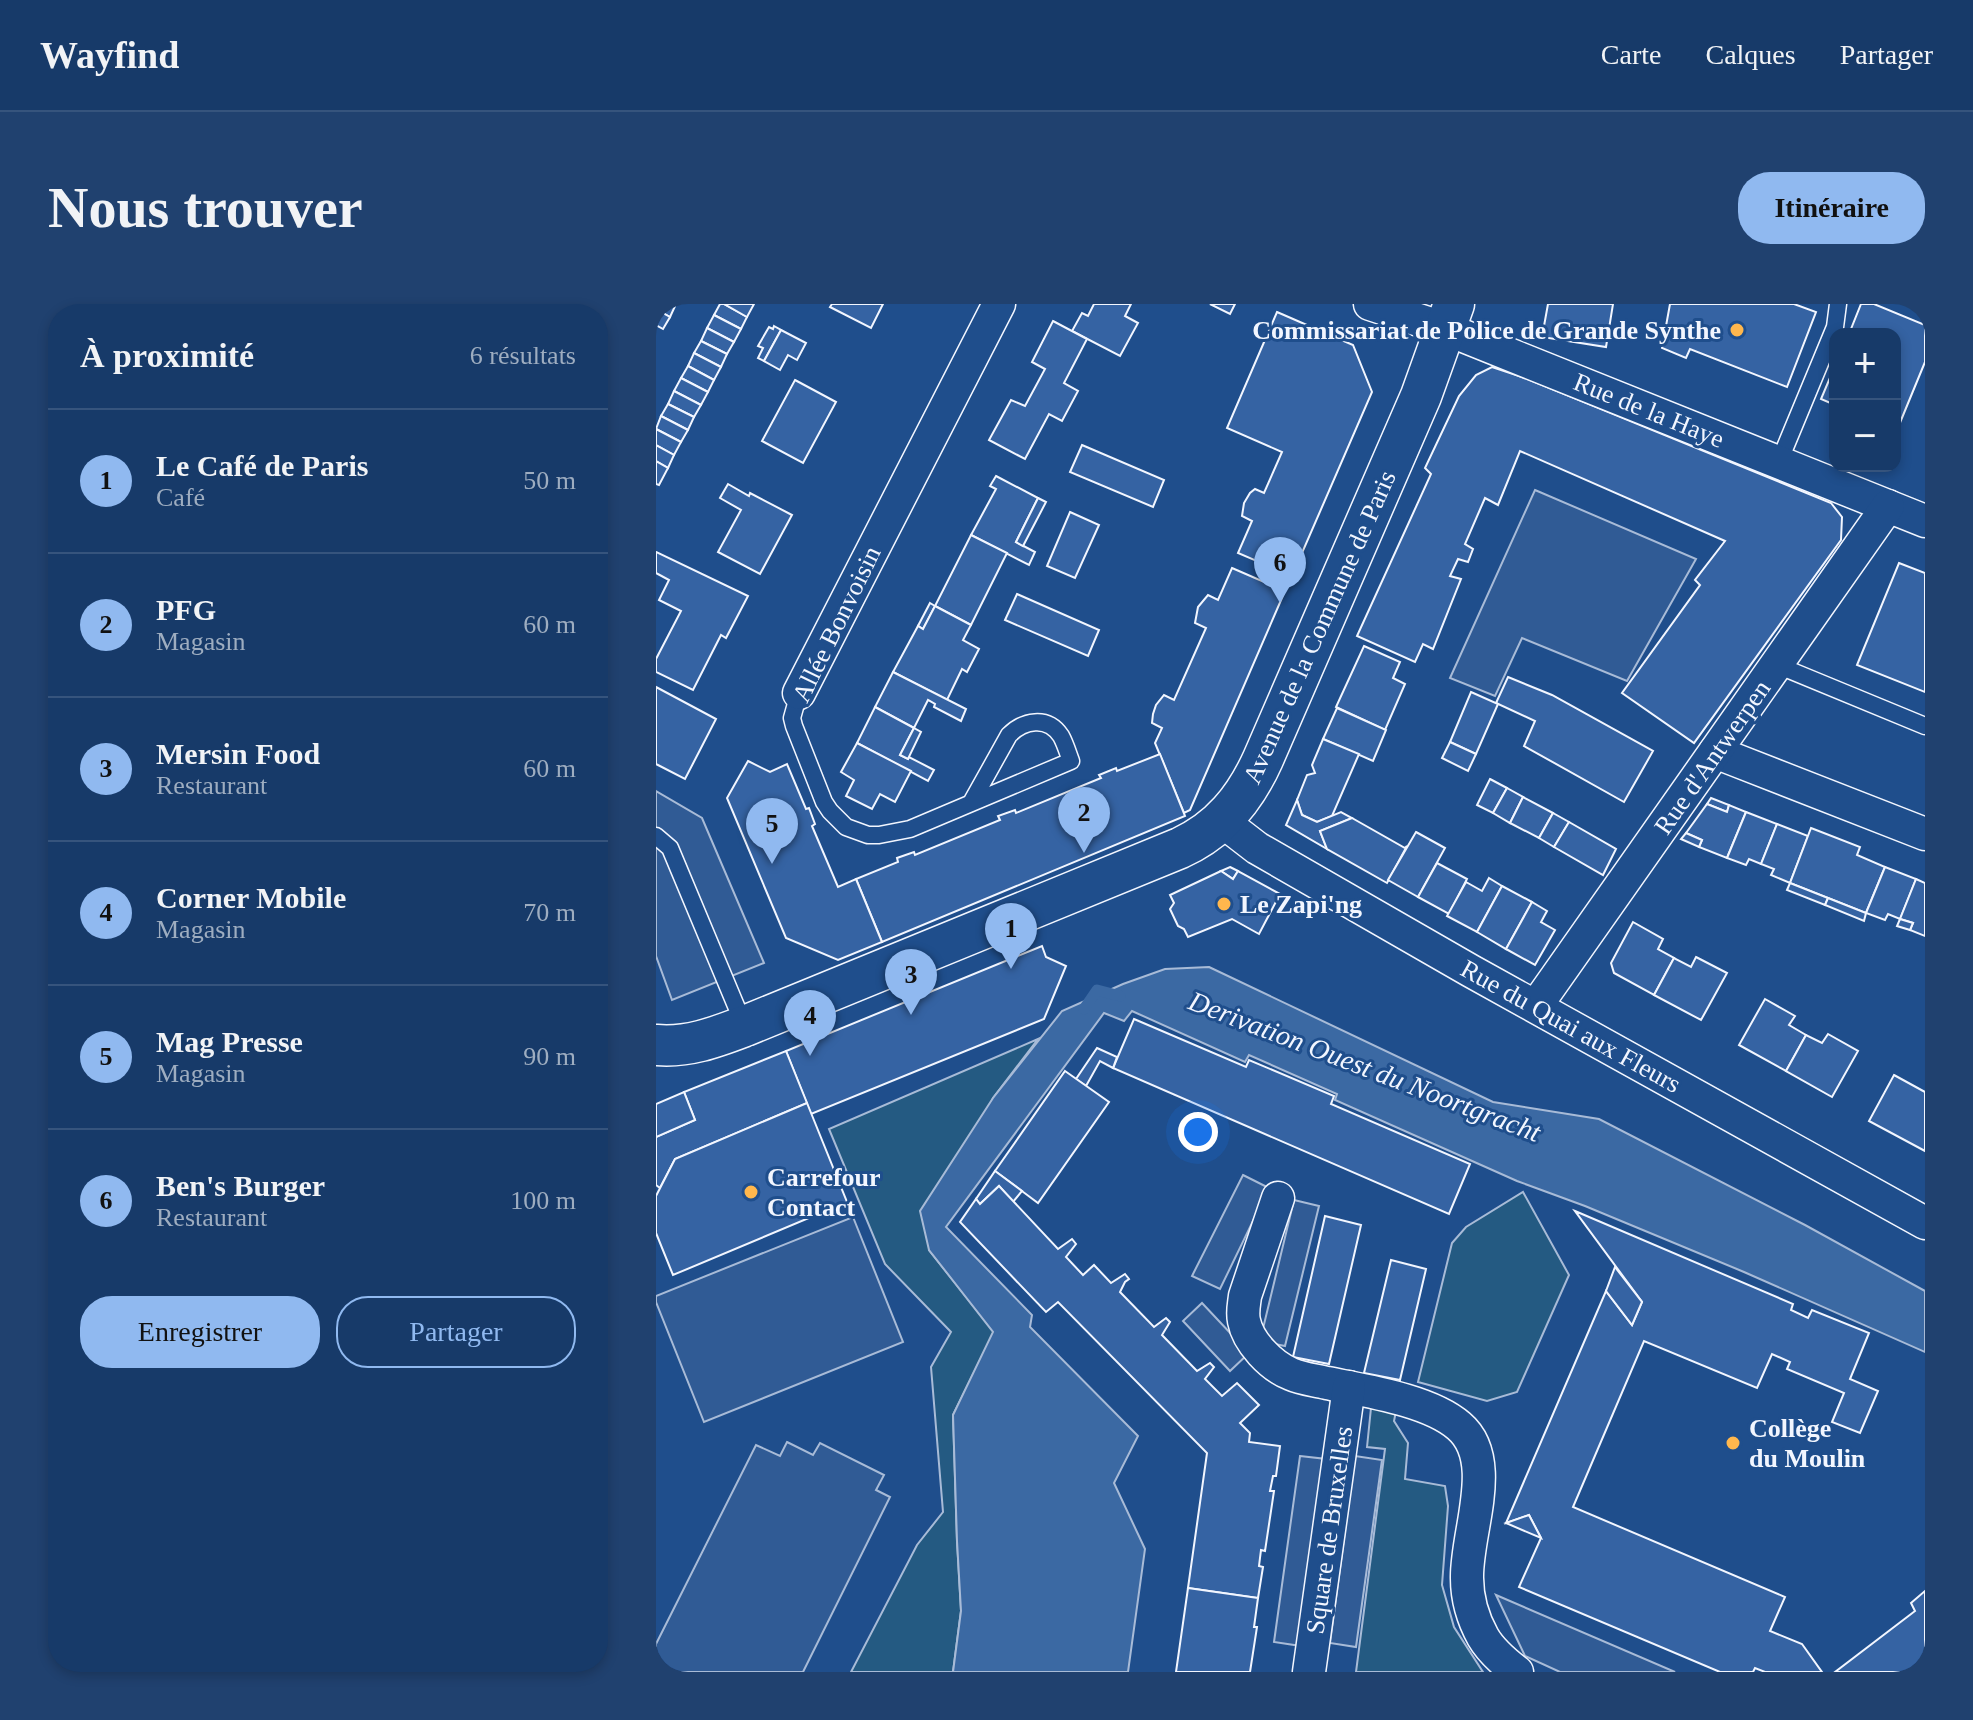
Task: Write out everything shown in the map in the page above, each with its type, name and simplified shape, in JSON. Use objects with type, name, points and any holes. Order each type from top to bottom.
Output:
[{"type":"street","name":"Allée Bonvoisin","points":[[799,693],[999,304]]},
{"type":"street","name":"Rue de la Haye","points":[[1370,304],[1450,316],[1779,462],[1925,521]]},
{"type":"street","name":"Avenue de la Commune de Paris","points":[[656,1045],[689,1044],[745,1026],[1180,848],[1222,821],[1243,798],[1263,759],[1415,410],[1450,316]]},
{"type":"street","name":"Rue d'Antwerpen","points":[[1536,1006],[1888,506]]},
{"type":"street","points":[[1715,752],[1925,834]]},
{"type":"street","name":"Rue du Quai aux Fleurs","points":[[1222,821],[1257,848],[1925,1223]]},
{"type":"street","points":[[1278,1198],[1245,1296],[1244,1323],[1257,1346],[1279,1368],[1291,1374],[1428,1408],[1449,1418],[1465,1431],[1475,1448],[1480,1469],[1468,1560],[1470,1604],[1489,1646],[1517,1672]]},
{"type":"street","name":"Square de Bruxelles","points":[[1309,1672],[1349,1387]]},
{"type":"lane","points":[[1779,462],[1835,327],[1838,304]]},
{"type":"lane","points":[[1777,665],[1925,726]]},
{"type":"lane","name":"Allée Bonvoisin","points":[[799,693],[792,718],[824,802],[846,827],[868,835],[910,829],[1071,761],[1056,730],[1037,721],[1015,729],[971,803]]},
{"type":"lane","points":[[656,836],[670,848],[745,1026]]},
{"type":"shaded area","points":[[1535,490],[1696,559],[1627,681],[1522,638],[1495,696],[1450,678]]},
{"type":"shaded area","points":[[656,791],[702,818],[764,963],[672,1000],[656,956]]},
{"type":"shaded area","points":[[1038,1039],[993,1098],[929,1250],[994,1332],[953,1415],[961,1611],[953,1672],[851,1672],[917,1545],[943,1512],[931,1367],[951,1332],[885,1264],[829,1129]]},
{"type":"shaded area","points":[[1243,1175],[1269,1188],[1220,1289],[1192,1276]]},
{"type":"shaded area","points":[[1523,1192],[1569,1275],[1517,1392],[1487,1401],[1418,1382],[1452,1243],[1466,1227]]},
{"type":"shaded area","points":[[1294,1200],[1319,1206],[1285,1346],[1260,1341]]},
{"type":"shaded area","points":[[853,1217],[903,1342],[704,1422],[656,1296]]},
{"type":"shaded area","points":[[1202,1303],[1249,1353],[1230,1371],[1183,1321]]},
{"type":"shaded area","points":[[1371,1408],[1396,1411],[1394,1421],[1408,1443],[1405,1479],[1445,1486],[1448,1506],[1442,1585],[1454,1627],[1483,1672],[1356,1672],[1385,1449],[1367,1447]]},
{"type":"shaded area","points":[[787,1442],[813,1455],[820,1443],[884,1475],[876,1490],[890,1497],[803,1672],[656,1672],[656,1644],[756,1445],[780,1456]]},
{"type":"shaded area","points":[[1300,1456],[1326,1459],[1301,1646],[1274,1642]]},
{"type":"shaded area","points":[[1355,1456],[1382,1460],[1356,1647],[1330,1643]]},
{"type":"shaded area","points":[[1496,1595],[1675,1672],[1560,1672],[1525,1656]]},
{"type":"water","points":[[1209,967],[1493,1102],[1599,1119],[1805,1225],[1925,1291],[1925,1352],[1744,1272],[1517,1181],[1335,1100],[1337,1094],[1249,1055],[1245,1062],[1132,1011],[1124,1021],[1104,1013],[946,1227],[1032,1315],[1030,1327],[1138,1436],[1114,1483],[1145,1549],[1128,1672],[953,1672],[961,1611],[953,1415],[993,1332],[929,1250],[920,1211],[993,1098],[1062,1011],[1165,969]]},
{"type":"building","points":[[656,304],[676,304],[670,317],[656,309]]},
{"type":"building","points":[[720,304],[747,317],[741,329],[714,315]]},
{"type":"building","points":[[724,304],[754,304],[747,317]]},
{"type":"building","points":[[832,304],[883,304],[871,328],[830,307]]},
{"type":"building","points":[[1094,304],[1131,304],[1125,316],[1138,323],[1120,356],[1072,331],[1082,313],[1088,316]]},
{"type":"building","points":[[1210,304],[1235,304],[1230,314]]},
{"type":"building","points":[[1548,304],[1613,304],[1606,347],[1542,337]]},
{"type":"building","name":"Commissariat de Police de Grande Synthe","points":[[1670,304],[1794,304],[1816,312],[1787,387],[1690,349],[1686,358],[1662,348]]},
{"type":"building","points":[[1861,304],[1874,304],[1925,325],[1925,362],[1901,420],[1901,328],[1851,328]]},
{"type":"building","points":[[656,309],[670,317],[663,329],[656,325]]},
{"type":"building","points":[[1277,312],[1353,345],[1372,392],[1292,576],[1238,553],[1252,521],[1242,516],[1244,503],[1255,489],[1264,493],[1282,452],[1227,428]]},
{"type":"building","points":[[714,315],[741,329],[734,342],[707,328]]},
{"type":"building","points":[[1053,321],[1087,339],[1064,383],[1078,391],[1062,421],[1049,414],[1025,459],[989,440],[1011,400],[1025,406],[1045,369],[1032,362]]},
{"type":"building","points":[[774,326],[781,330],[764,361],[758,358],[763,348],[758,346],[769,327],[773,329]]},
{"type":"building","points":[[707,328],[734,342],[727,354],[701,341]]},
{"type":"building","points":[[781,330],[806,343],[797,360],[788,355],[780,370],[764,361]]},
{"type":"building","points":[[701,341],[727,354],[721,367],[694,353]]},
{"type":"building","points":[[694,353],[721,367],[714,380],[688,366]]},
{"type":"building","points":[[688,366],[714,380],[708,392],[681,378]]},
{"type":"building","points":[[1492,367],[1831,503],[1842,517],[1841,540],[1694,743],[1622,693],[1700,585],[1695,580],[1725,541],[1520,451],[1498,505],[1485,498],[1465,544],[1473,549],[1468,562],[1458,559],[1450,576],[1461,579],[1433,649],[1423,644],[1415,662],[1357,636],[1431,474],[1425,468],[1459,396],[1476,375]]},
{"type":"building","points":[[681,378],[708,392],[701,405],[674,391]]},
{"type":"building","points":[[795,380],[836,402],[803,463],[762,441]]},
{"type":"building","points":[[1829,380],[1829,402],[1821,399]]},
{"type":"building","points":[[674,391],[701,405],[694,417],[668,404]]},
{"type":"building","points":[[668,404],[694,417],[688,430],[661,416]]},
{"type":"building","points":[[661,416],[688,430],[681,442],[656,429]]},
{"type":"building","points":[[656,429],[681,442],[674,455],[656,445]]},
{"type":"building","points":[[656,445],[674,455],[668,468],[656,461]]},
{"type":"building","points":[[1082,445],[1164,480],[1153,507],[1070,472]]},
{"type":"building","points":[[656,461],[668,468],[659,485],[656,484]]},
{"type":"building","points":[[996,476],[1038,498],[1016,542],[1035,552],[1029,565],[971,535],[996,489],[990,486]]},
{"type":"building","points":[[728,484],[792,515],[760,574],[718,552],[741,510],[720,498]]},
{"type":"building","points":[[1038,498],[1046,502],[1023,546],[1016,542]]},
{"type":"building","points":[[1070,512],[1099,525],[1075,578],[1047,566]]},
{"type":"building","points":[[971,535],[1007,553],[971,625],[935,606]]},
{"type":"building","points":[[656,552],[748,596],[726,638],[721,635],[693,690],[656,672],[656,659],[681,611],[659,600],[669,580],[656,573]]},
{"type":"building","points":[[1899,563],[1925,573],[1925,692],[1857,665]]},
{"type":"building","points":[[1232,568],[1285,591],[1190,810],[1184,813],[1155,743],[1162,728],[1152,723],[1153,714],[1164,695],[1174,700],[1206,628],[1195,623],[1198,607],[1208,595],[1218,600]]},
{"type":"building","points":[[1017,594],[1099,630],[1088,656],[1005,620]]},
{"type":"building","points":[[930,603],[935,606],[923,629],[918,626]]},
{"type":"building","points":[[935,606],[971,625],[963,640],[979,649],[967,672],[962,669],[947,700],[893,672],[918,626],[923,629]]},
{"type":"building","points":[[1364,646],[1400,662],[1393,678],[1405,684],[1385,730],[1336,707]]},
{"type":"building","points":[[893,672],[966,709],[961,721],[934,707],[935,704],[928,700],[914,728],[875,707]]},
{"type":"building","points":[[1508,677],[1552,695],[1653,751],[1624,802],[1524,746],[1535,721],[1496,703]]},
{"type":"building","points":[[656,687],[716,719],[685,779],[656,764]]},
{"type":"building","points":[[1471,692],[1498,704],[1476,754],[1450,742]]},
{"type":"building","points":[[875,707],[914,728],[900,755],[934,770],[928,781],[857,743]]},
{"type":"building","points":[[1337,708],[1386,730],[1373,761],[1323,739]]},
{"type":"building","points":[[914,728],[921,732],[908,759],[900,755]]},
{"type":"building","points":[[1323,739],[1359,754],[1332,816],[1317,822],[1302,815],[1297,800],[1307,775],[1315,773],[1312,765]]},
{"type":"building","points":[[1450,742],[1476,754],[1468,771],[1442,758]]},
{"type":"building","points":[[857,743],[911,771],[895,802],[880,794],[872,809],[846,796],[854,780],[841,772]]},
{"type":"building","points":[[1160,754],[1185,816],[882,942],[856,879],[898,862],[897,858],[914,852],[915,855],[1000,820],[998,816],[1015,810],[1016,813],[1101,778],[1099,775],[1116,768],[1117,771]]},
{"type":"building","points":[[748,761],[770,772],[787,764],[806,809],[809,808],[815,824],[812,826],[838,887],[856,879],[882,942],[838,960],[786,938],[727,798]]},
{"type":"building","points":[[1490,779],[1507,788],[1493,813],[1477,805]]},
{"type":"building","points":[[1507,788],[1523,797],[1510,823],[1493,813]]},
{"type":"building","points":[[1523,797],[1553,813],[1539,838],[1510,823]]},
{"type":"building","points":[[1711,798],[1729,805],[1727,812],[1707,804]]},
{"type":"building","points":[[1297,800],[1302,815],[1317,822],[1341,812],[1352,818],[1320,831],[1327,849],[1286,825]]},
{"type":"building","points":[[1707,804],[1727,812],[1729,805],[1746,812],[1727,858],[1699,847],[1702,840],[1686,833]]},
{"type":"building","points":[[1746,812],[1777,824],[1761,864],[1749,859],[1746,865],[1727,858]]},
{"type":"building","points":[[1553,813],[1569,822],[1554,847],[1539,838]]},
{"type":"building","points":[[1352,818],[1405,848],[1407,846],[1387,883],[1327,849],[1320,831]]},
{"type":"building","points":[[1569,822],[1616,849],[1603,875],[1554,847]]},
{"type":"building","points":[[1777,824],[1808,836],[1790,883],[1771,875],[1774,869],[1761,864]]},
{"type":"building","points":[[1811,828],[1860,847],[1857,855],[1885,867],[1866,913],[1790,883]]},
{"type":"building","points":[[1416,832],[1445,848],[1418,897],[1388,880]]},
{"type":"building","points":[[1686,833],[1702,840],[1699,847],[1681,839]]},
{"type":"building","points":[[1437,863],[1467,879],[1449,914],[1418,897]]},
{"type":"building","points":[[1230,867],[1238,871],[1233,879],[1221,871]]},
{"type":"building","points":[[1885,867],[1916,879],[1900,919],[1888,914],[1885,920],[1866,913]]},
{"type":"building","name":"Le Zapi'ng","points":[[1221,871],[1233,879],[1238,871],[1280,894],[1259,934],[1232,919],[1188,937],[1184,929],[1178,926],[1170,909],[1174,903],[1170,895]]},
{"type":"building","points":[[1489,878],[1502,886],[1477,932],[1447,916],[1466,882],[1482,891]]},
{"type":"building","points":[[1916,879],[1925,883],[1925,936],[1910,930],[1913,923],[1900,919]]},
{"type":"building","points":[[1790,883],[1828,898],[1825,905],[1787,890]]},
{"type":"building","points":[[1502,886],[1532,902],[1506,949],[1477,932]]},
{"type":"building","points":[[1828,898],[1866,913],[1864,921],[1825,905]]},
{"type":"building","points":[[1532,902],[1547,911],[1541,922],[1555,930],[1535,965],[1506,949]]},
{"type":"building","points":[[1900,919],[1913,923],[1910,930],[1897,926]]},
{"type":"building","points":[[1633,922],[1663,939],[1658,949],[1674,958],[1654,995],[1614,973],[1611,963]]},
{"type":"building","points":[[1042,946],[1046,957],[1066,966],[1044,1019],[811,1114],[786,1051]]},
{"type":"building","points":[[1696,957],[1727,973],[1701,1020],[1654,995],[1674,958],[1691,967]]},
{"type":"building","points":[[1765,999],[1795,1016],[1789,1025],[1806,1035],[1786,1071],[1739,1045]]},
{"type":"building","points":[[1134,1019],[1246,1067],[1249,1060],[1334,1096],[1331,1104],[1470,1164],[1449,1214],[1113,1068]]},
{"type":"building","points":[[1828,1034],[1858,1051],[1832,1097],[1786,1071],[1806,1035],[1822,1043]]},
{"type":"building","points":[[1097,1048],[1117,1057],[1113,1068],[1100,1061],[1086,1086],[1076,1079]]},
{"type":"building","points":[[786,1051],[807,1103],[675,1159],[660,1188],[656,1185],[656,1137],[695,1120],[684,1092]]},
{"type":"building","points":[[1065,1071],[1109,1102],[1038,1203],[995,1171]]},
{"type":"building","points":[[1894,1075],[1925,1092],[1925,1151],[1869,1121]]},
{"type":"building","points":[[684,1092],[695,1120],[656,1137],[656,1104]]},
{"type":"building","name":"Carrefour Contact","points":[[807,1103],[847,1202],[673,1275],[656,1233],[656,1196],[675,1159]]},
{"type":"building","points":[[995,1171],[1022,1191],[1013,1202],[999,1186],[980,1204],[976,1199]]},
{"type":"building","points":[[999,1186],[1058,1249],[1072,1239],[1076,1244],[1066,1257],[1083,1275],[1094,1265],[1111,1283],[1125,1274],[1129,1279],[1120,1292],[1154,1327],[1166,1318],[1170,1322],[1162,1335],[1197,1371],[1210,1363],[1214,1367],[1205,1379],[1222,1396],[1237,1383],[1259,1405],[1240,1423],[1250,1433],[1249,1442],[1280,1446],[1276,1476],[1273,1476],[1270,1491],[1274,1491],[1265,1551],[1261,1550],[1259,1566],[1263,1567],[1258,1598],[1188,1588],[1207,1453],[1058,1302],[1046,1312],[960,1222],[976,1199],[980,1204]]},
{"type":"building","points":[[1575,1211],[1793,1304],[1791,1310],[1808,1318],[1812,1310],[1869,1333],[1850,1379],[1878,1391],[1860,1433],[1832,1422],[1844,1393],[1787,1369],[1790,1362],[1772,1354],[1757,1388],[1644,1341],[1573,1507],[1785,1597],[1770,1631],[1802,1644],[1822,1672],[1765,1672],[1755,1668],[1753,1672],[1720,1672],[1519,1587],[1541,1538],[1529,1515],[1506,1523],[1606,1291],[1632,1325],[1642,1302]]},
{"type":"building","points":[[1325,1216],[1361,1225],[1329,1364],[1293,1357]]},
{"type":"building","points":[[1391,1260],[1426,1269],[1400,1380],[1364,1373]]},
{"type":"building","points":[[1615,1267],[1642,1302],[1632,1325],[1606,1291]]},
{"type":"building","points":[[1529,1515],[1541,1538],[1506,1523]]},
{"type":"building","points":[[1188,1588],[1258,1598],[1250,1672],[1176,1672]]},
{"type":"building","points":[[1925,1591],[1925,1672],[1835,1672],[1915,1611],[1911,1603]]},
{"type":"waterway","name":"Derivation Ouest du Noortgracht","points":[[1084,1009],[1097,990],[1120,996]]},
{"type":"place","name":"Commissariat de Police de Grande Synthe","points":[[1737,330]]},
{"type":"place","name":"Ben's Burger","points":[[1280,603]]},
{"type":"place","name":"PFG","points":[[1084,853]]},
{"type":"place","name":"Mag Presse","points":[[772,864]]},
{"type":"place","name":"Le Zapi'ng","points":[[1224,904]]},
{"type":"place","name":"Le Café de Paris","points":[[1011,969]]},
{"type":"place","name":"Mersin Food","points":[[911,1015]]},
{"type":"place","name":"Corner Mobile","points":[[810,1056]]},
{"type":"place","name":"Carrefour Contact","points":[[751,1192]]},
{"type":"place","name":"Collège du Moulin","points":[[1733,1443]]}]
